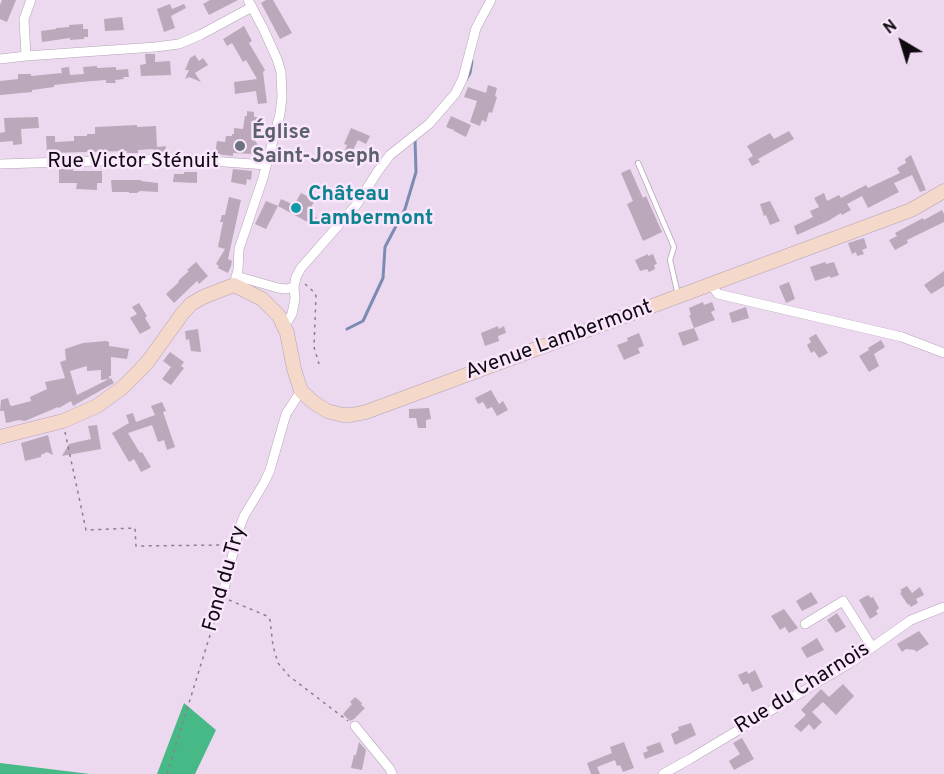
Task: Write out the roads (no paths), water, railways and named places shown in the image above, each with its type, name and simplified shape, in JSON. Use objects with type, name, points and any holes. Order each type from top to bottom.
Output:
[{"type":"street","points":[[26,56],[24,20],[31,0]]},
{"type":"street","points":[[284,324],[289,320],[294,306],[298,273],[357,204],[390,155],[429,124],[450,100],[463,78],[476,28],[491,0]]},
{"type":"street","points":[[0,59],[179,44],[200,35],[250,4],[277,58],[282,80],[280,114],[257,197],[239,249],[235,280]]},
{"type":"street","name":"Rue Victor Sténuit","points":[[0,164],[184,159],[266,165]]},
{"type":"street","name":"Avenue Lambermont","points":[[301,391],[327,411],[343,415],[359,414],[911,210],[944,191]]},
{"type":"street","points":[[0,437],[63,421],[91,409],[122,388],[149,360],[191,304],[235,280],[286,289],[295,284]]},
{"type":"street","points":[[235,280],[262,299],[284,324],[301,391]]},
{"type":"street","points":[[712,284],[718,294],[883,332],[944,353]]},
{"type":"street","name":"Fond du Try","points":[[222,597],[238,529],[270,470],[286,414],[301,391]]},
{"type":"street","points":[[805,624],[843,602],[872,647]]},
{"type":"street","name":"Rue du Charnois","points":[[663,774],[850,663],[911,620],[944,607]]},
{"type":"street","points":[[355,726],[392,774]]},
{"type":"lane","points":[[638,162],[674,247],[670,260],[678,296]]},
{"type":"waterway","points":[[466,80],[472,61]]},
{"type":"waterway","points":[[347,329],[363,321],[383,278],[385,247],[405,209],[416,172],[415,139]]},
{"type":"place","name":"Église Saint-Joseph","points":[[240,146]]},
{"type":"place","name":"Château Lambermont","points":[[296,208]]}]
